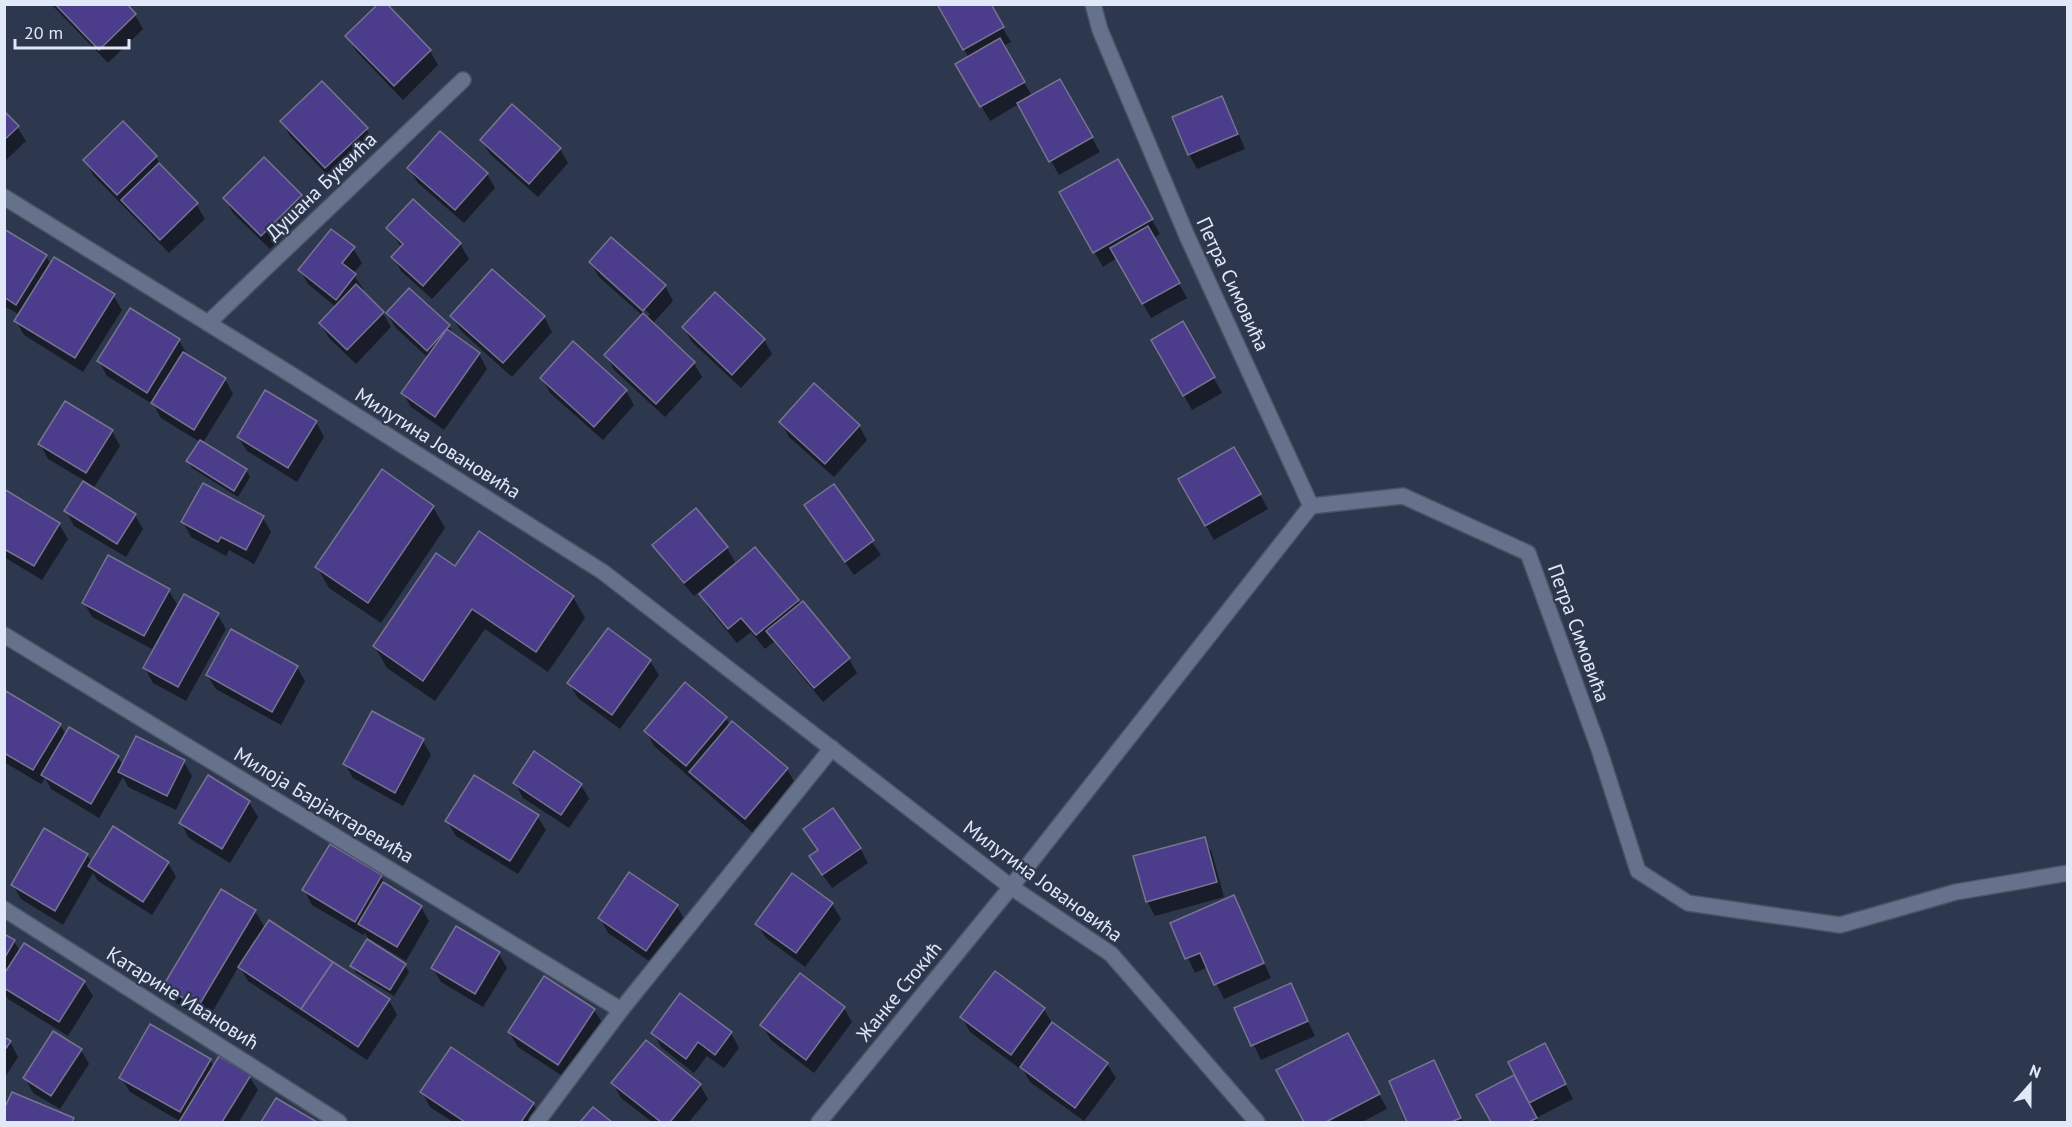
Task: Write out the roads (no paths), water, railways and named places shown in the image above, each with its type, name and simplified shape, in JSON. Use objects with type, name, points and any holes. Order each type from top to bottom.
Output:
[{"type":"street","name":"Петра Симовића","points":[[1093,4],[1100,30],[1187,236],[1311,506],[1403,496],[1528,553],[1599,749],[1638,871],[1688,903],[1840,925],[1956,892],[2067,873]]},
{"type":"street","name":"Душана Буквића","points":[[208,323],[462,80]]},
{"type":"street","name":"Милутина Јовановића","points":[[4,197],[603,573],[1011,887],[1111,954],[1257,1122]]},
{"type":"street","name":"Жанке Стокић","points":[[819,1122],[1011,887],[1311,506]]},
{"type":"street","name":"Милоја Барјактаревића","points":[[4,635],[621,1010]]},
{"type":"street","points":[[537,1122],[621,1010],[832,748]]},
{"type":"street","name":"Катарине Ивановић","points":[[4,909],[339,1122]]}]
